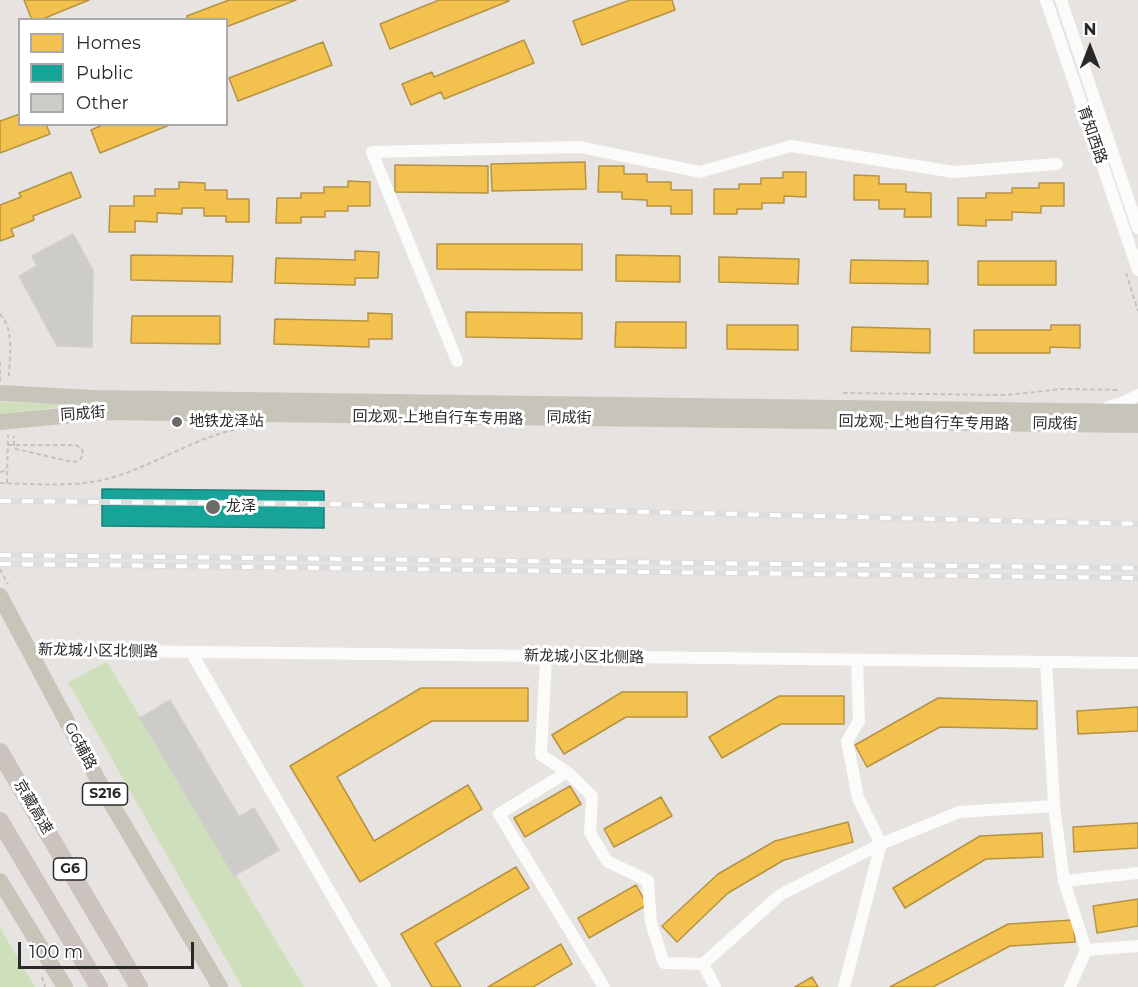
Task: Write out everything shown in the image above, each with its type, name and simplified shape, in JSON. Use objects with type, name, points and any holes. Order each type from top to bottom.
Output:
[{"type":"highway","name":"京藏高速","points":[[0,752],[139,987]]},
{"type":"highway","name":"G6","points":[[0,821],[99,987]]},
{"type":"main road","name":"同成街","points":[[0,393],[92,399],[1138,412]]},
{"type":"main road","name":"同成街","points":[[0,422],[104,412],[1138,425]]},
{"type":"main road","name":"G6辅路","points":[[0,596],[105,793],[220,987]]},
{"type":"main road","points":[[0,881],[65,987]]},
{"type":"street","name":"育知西路","points":[[1046,0],[1138,270]]},
{"type":"street","name":"育知西路","points":[[1061,0],[1138,228]]},
{"type":"street","points":[[457,361],[372,152],[580,147],[700,172],[790,146],[954,172],[1057,164]]},
{"type":"street","points":[[1064,411],[1105,408],[1138,395]]},
{"type":"street","name":"新龙城小区北侧路","points":[[30,650],[1138,663]]},
{"type":"street","points":[[190,652],[379,985]]},
{"type":"street","points":[[546,656],[541,754],[567,772],[592,796],[590,833],[607,861],[648,881],[651,923],[664,963],[703,964],[780,895],[881,844],[959,812],[1054,806]]},
{"type":"street","points":[[844,987],[881,844],[858,798],[847,741],[859,721],[857,660]]},
{"type":"street","points":[[1046,662],[1054,806],[1064,881],[1086,950],[1070,987]]},
{"type":"street","points":[[567,772],[498,814],[604,987]]},
{"type":"street","points":[[1064,881],[1138,873]]},
{"type":"street","points":[[1086,950],[1138,946]]},
{"type":"street","points":[[703,964],[715,987]]},
{"type":"path","points":[[0,363],[0,382]]},
{"type":"path","points":[[837,393],[1005,395],[1064,389],[1123,390]]},
{"type":"path","points":[[0,483],[69,484],[105,479],[217,433],[245,428]]},
{"type":"path","points":[[8,445],[76,445],[82,448],[81,459],[72,462],[16,449],[14,447],[14,432]]},
{"type":"path","points":[[0,472],[6,469],[7,439]]},
{"type":"green space","points":[[0,402],[76,405],[0,414]]},
{"type":"green space","points":[[107,662],[304,987],[242,987],[68,682]]},
{"type":"green space","points":[[0,928],[35,987],[0,987]]},
{"type":"building: Homes","points":[[24,0],[89,0],[45,18],[31,18]]},
{"type":"building: Homes","points":[[229,0],[296,0],[228,26],[228,18],[188,18],[187,16]]},
{"type":"building: Homes","points":[[439,0],[509,1],[390,49],[380,24]]},
{"type":"building: Homes","points":[[630,0],[672,0],[675,10],[582,45],[573,21]]},
{"type":"building: Homes","points":[[524,40],[534,63],[444,99],[441,92],[411,105],[402,84],[432,72],[434,77]]},
{"type":"building: Homes","points":[[323,42],[332,65],[238,101],[229,78]]},
{"type":"building: Homes","points":[[18,115],[18,126],[47,126],[50,134],[0,153],[0,121]]},
{"type":"building: Homes","points":[[100,126],[167,126],[100,153],[91,130]]},
{"type":"building: Homes","points":[[585,162],[586,189],[492,191],[491,164]]},
{"type":"building: Homes","points":[[395,165],[488,166],[488,193],[395,192]]},
{"type":"building: Homes","points":[[599,166],[624,166],[624,174],[647,174],[647,182],[671,182],[671,190],[692,190],[692,214],[671,214],[671,206],[647,206],[647,200],[622,199],[622,192],[598,192]]},
{"type":"building: Homes","points":[[71,172],[81,197],[33,216],[34,220],[11,229],[14,236],[0,241],[0,205],[21,197],[19,193]]},
{"type":"building: Homes","points":[[783,172],[806,172],[806,197],[784,196],[784,203],[762,203],[762,209],[737,209],[737,214],[714,214],[714,189],[739,189],[739,184],[761,184],[761,178],[783,178]]},
{"type":"building: Homes","points":[[854,175],[879,176],[879,184],[906,184],[906,192],[931,193],[931,217],[904,217],[905,209],[879,209],[879,200],[854,200]]},
{"type":"building: Homes","points":[[348,181],[370,182],[370,206],[348,206],[348,211],[325,211],[325,217],[301,217],[301,223],[276,223],[277,198],[301,198],[301,193],[324,193],[324,187],[348,187]]},
{"type":"building: Homes","points":[[179,182],[205,183],[205,190],[227,190],[227,199],[249,199],[249,222],[226,222],[226,216],[204,216],[204,208],[182,208],[182,214],[157,213],[157,222],[135,221],[135,232],[109,232],[110,206],[134,206],[134,196],[155,196],[155,189],[179,189]]},
{"type":"building: Homes","points":[[1039,183],[1064,183],[1064,206],[1041,206],[1041,213],[1012,212],[1012,220],[986,220],[986,226],[958,225],[958,198],[986,198],[986,193],[1012,193],[1012,188],[1039,188]]},
{"type":"building: Homes","points":[[437,244],[582,244],[582,270],[437,269]]},
{"type":"building: Homes","points":[[355,251],[379,252],[378,278],[355,278],[355,285],[275,283],[276,258],[355,260]]},
{"type":"building: Homes","points":[[131,255],[233,256],[232,282],[131,280]]},
{"type":"building: Homes","points":[[616,255],[680,256],[680,282],[616,281]]},
{"type":"building: Homes","points":[[719,257],[799,259],[798,284],[719,282]]},
{"type":"building: Homes","points":[[851,260],[928,261],[928,284],[850,283]]},
{"type":"building: Homes","points":[[978,261],[1056,261],[1056,285],[978,285]]},
{"type":"building: Homes","points":[[466,312],[582,313],[582,339],[466,337]]},
{"type":"building: Homes","points":[[368,313],[392,314],[392,339],[369,339],[369,347],[274,344],[275,319],[368,321]]},
{"type":"building: Homes","points":[[132,316],[220,316],[220,344],[131,343]]},
{"type":"building: Homes","points":[[616,322],[686,322],[686,348],[615,347]]},
{"type":"building: Homes","points":[[727,325],[798,325],[798,350],[727,349]]},
{"type":"building: Homes","points":[[1051,325],[1080,325],[1080,348],[1050,347],[1050,353],[974,353],[974,330],[1051,330]]},
{"type":"building: Homes","points":[[852,327],[930,329],[930,353],[851,351]]},
{"type":"building: Homes","points":[[421,688],[528,688],[528,721],[432,721],[337,777],[374,841],[468,785],[482,809],[360,882],[290,766]]},
{"type":"building: Homes","points":[[622,692],[687,692],[687,717],[626,717],[564,754],[552,735]]},
{"type":"building: Homes","points":[[779,696],[844,696],[844,724],[781,724],[722,758],[709,737]]},
{"type":"building: Homes","points":[[938,698],[1037,701],[1037,729],[940,727],[867,767],[855,745]]},
{"type":"building: Homes","points":[[1138,707],[1138,731],[1078,734],[1077,711]]},
{"type":"building: Homes","points":[[570,786],[581,804],[525,837],[514,818]]},
{"type":"building: Homes","points":[[661,797],[672,816],[614,847],[604,829]]},
{"type":"building: Homes","points":[[848,822],[853,842],[784,860],[728,893],[677,942],[662,926],[718,874],[775,841]]},
{"type":"building: Homes","points":[[1138,823],[1138,848],[1074,852],[1073,827]]},
{"type":"building: Homes","points":[[1042,833],[1043,857],[986,859],[905,908],[893,888],[980,836]]},
{"type":"building: Homes","points":[[516,867],[529,888],[435,943],[461,987],[432,987],[401,934]]},
{"type":"building: Homes","points":[[636,885],[647,905],[589,938],[578,918]]},
{"type":"building: Homes","points":[[1138,899],[1138,926],[1097,933],[1093,906]]},
{"type":"building: Homes","points":[[1073,920],[1075,942],[1010,946],[933,987],[890,987],[1008,924]]},
{"type":"building: Homes","points":[[561,944],[572,964],[533,987],[488,987]]},
{"type":"building: Homes","points":[[812,977],[818,987],[795,987]]},
{"type":"building: Public","points":[[102,489],[324,491],[324,528],[102,526]]},
{"type":"building: Other","points":[[73,234],[93,270],[92,347],[57,346],[19,276],[37,266],[32,256]]},
{"type":"building: Other","points":[[170,700],[239,817],[254,808],[279,850],[234,876],[140,718]]},
{"type":"railway","points":[[0,501],[327,504],[1138,524]]},
{"type":"railway","points":[[0,555],[1138,568]]},
{"type":"railway","points":[[0,564],[1138,578]]},
{"type":"place","name":"地铁龙泽站","points":[[177,422]]},
{"type":"place","name":"龙泽","points":[[213,507]]}]
